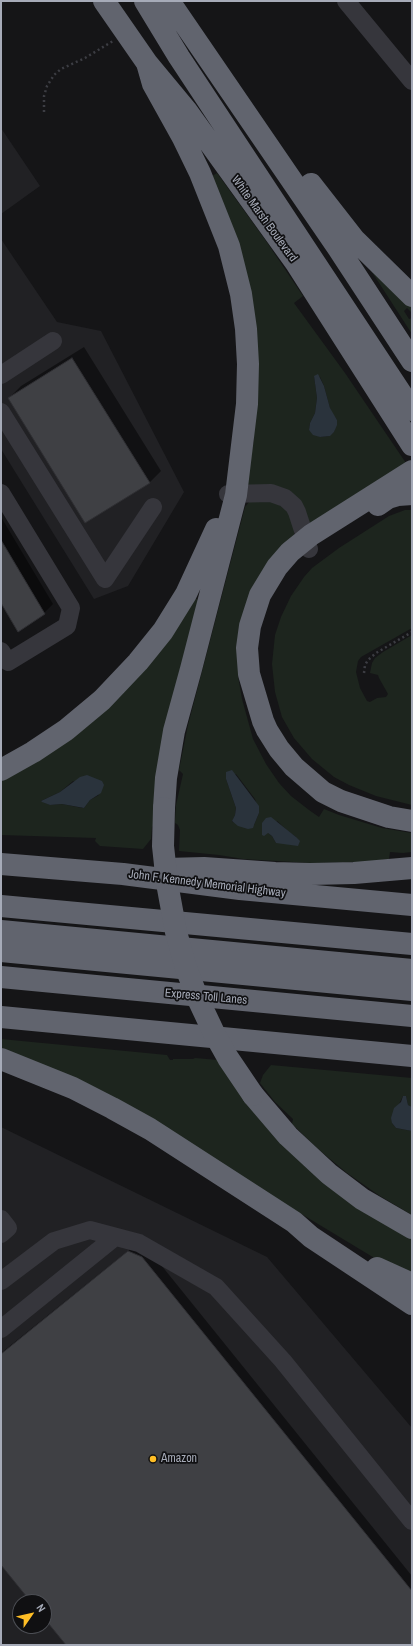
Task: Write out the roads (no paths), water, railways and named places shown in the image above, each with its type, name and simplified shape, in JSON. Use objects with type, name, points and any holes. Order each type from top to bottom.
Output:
[{"type":"highway","name":"White Marsh Boulevard","points":[[104,1],[147,63],[186,110],[296,263],[412,445]]},
{"type":"highway","points":[[146,1],[329,260],[412,386]]},
{"type":"highway","points":[[146,1],[180,57],[412,410]]},
{"type":"highway","points":[[169,1],[338,248],[412,361]]},
{"type":"highway","points":[[182,1],[283,146],[322,199],[358,243],[412,296]]},
{"type":"highway","points":[[147,63],[153,84],[183,138],[208,190],[229,246],[238,280],[246,329],[249,379],[240,462],[192,669],[174,731],[168,762],[164,808],[163,846],[167,883],[176,932],[186,968],[198,999],[214,1033],[228,1058],[253,1095],[288,1136],[329,1174],[362,1199],[412,1228]]},
{"type":"highway","points":[[307,544],[412,471]]},
{"type":"highway","points":[[412,494],[398,495],[388,498],[320,540],[290,552],[260,595],[250,626],[247,648],[247,663],[252,686],[267,730],[279,749],[294,767],[323,792],[352,806],[389,817],[412,821]]},
{"type":"highway","points":[[1,770],[33,752],[66,730],[102,700],[138,662],[163,631],[186,594],[232,495]]},
{"type":"highway","name":"John F. Kennedy Memorial Highway","points":[[1,864],[122,874],[240,889],[412,905]]},
{"type":"highway","points":[[122,874],[186,868],[310,874],[354,874],[412,868]]},
{"type":"highway","points":[[1,906],[412,944]]},
{"type":"highway","points":[[1,931],[412,970]]},
{"type":"highway","points":[[1,951],[412,990]]},
{"type":"highway","name":"Express Toll Lanes","points":[[1,977],[412,1016]]},
{"type":"highway","points":[[1,1017],[412,1056]]},
{"type":"highway","points":[[1,1059],[54,1080],[112,1108],[162,1137],[294,1222],[316,1232],[385,1272],[412,1284]]},
{"type":"highway","points":[[294,1222],[311,1237],[412,1304]]},
{"type":"street","points":[[346,1],[412,81]]},
{"type":"street","points":[[1,374],[53,341]]},
{"type":"street","points":[[1,412],[104,579],[153,507]]},
{"type":"street","points":[[1,493],[71,608],[67,626],[8,662],[1,651]]},
{"type":"street","points":[[232,495],[271,493],[285,498],[294,506],[307,544]]},
{"type":"street","points":[[1,1219],[8,1228],[1,1234]]},
{"type":"street","points":[[3,1277],[54,1241],[90,1230],[139,1243],[216,1287],[283,1361],[412,1521]]},
{"type":"street","points":[[1,1329],[115,1236]]},
{"type":"place","name":"Amazon","points":[[153,1459]]}]
